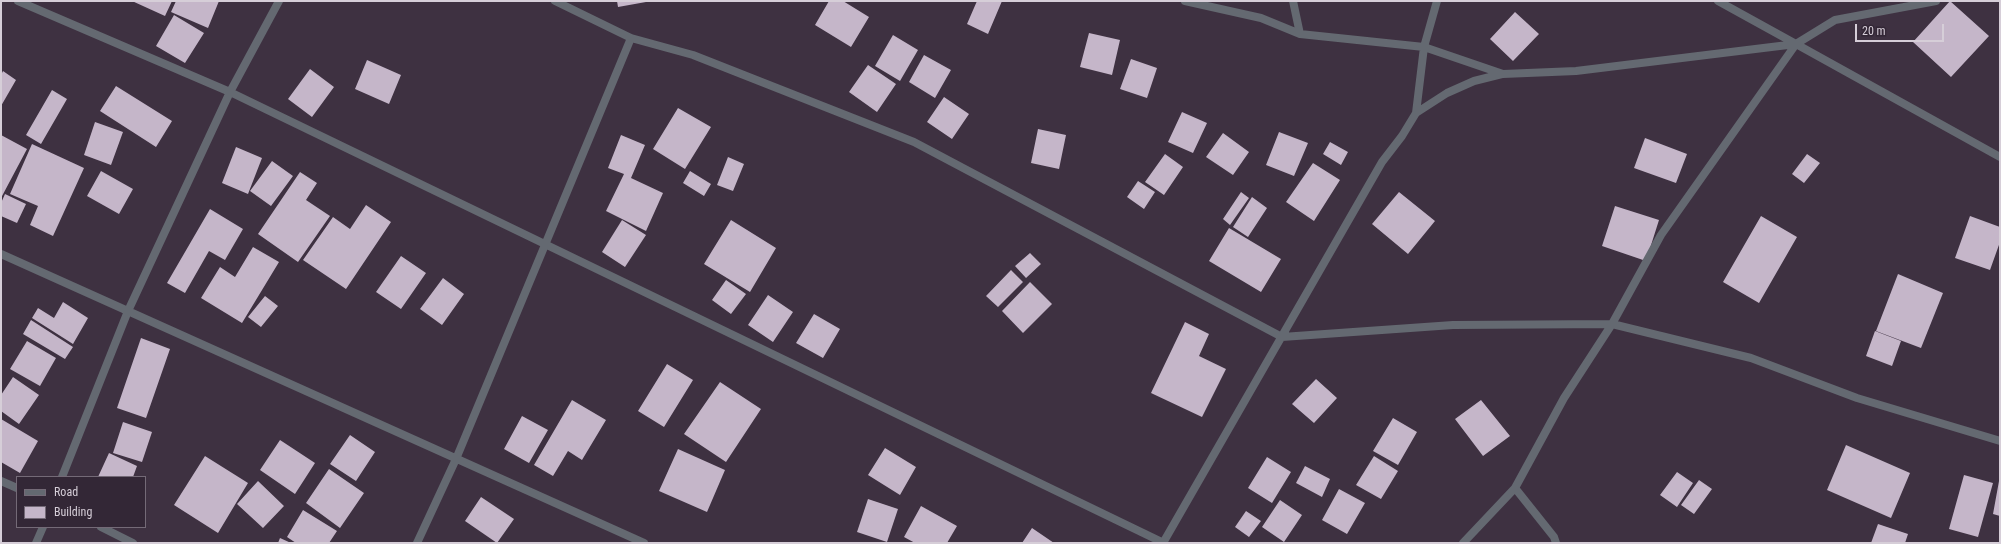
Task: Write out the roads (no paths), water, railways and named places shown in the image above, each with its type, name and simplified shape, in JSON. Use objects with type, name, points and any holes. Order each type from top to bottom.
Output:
[{"type":"street","points":[[18,1],[230,92],[1163,543],[1382,162],[1416,113],[1447,93],[1474,81],[1503,74],[1576,71],[1796,44]]},
{"type":"street","points":[[62,476],[128,311],[230,92],[279,1]]},
{"type":"street","points":[[555,1],[631,38],[693,55],[914,142],[1282,336],[1453,325],[1612,324],[1751,358],[1857,398],[2000,440]]},
{"type":"street","points":[[1185,1],[1261,18],[1300,34],[1424,47],[1503,74]]},
{"type":"street","points":[[1293,1],[1300,34]]},
{"type":"street","points":[[1416,113],[1424,47],[1437,1]]},
{"type":"street","points":[[1718,1],[2000,157]]},
{"type":"street","points":[[1463,543],[1515,488],[1564,398],[1612,324],[1661,235],[1796,44],[1835,20],[1936,1]]},
{"type":"street","points":[[417,543],[456,459],[631,38]]},
{"type":"street","points":[[1,254],[644,543]]},
{"type":"street","points":[[1,481],[16,488]]},
{"type":"street","points":[[1515,488],[1554,537],[1556,543]]},
{"type":"street","points":[[36,543],[43,528]]},
{"type":"street","points":[[103,528],[133,543]]}]
